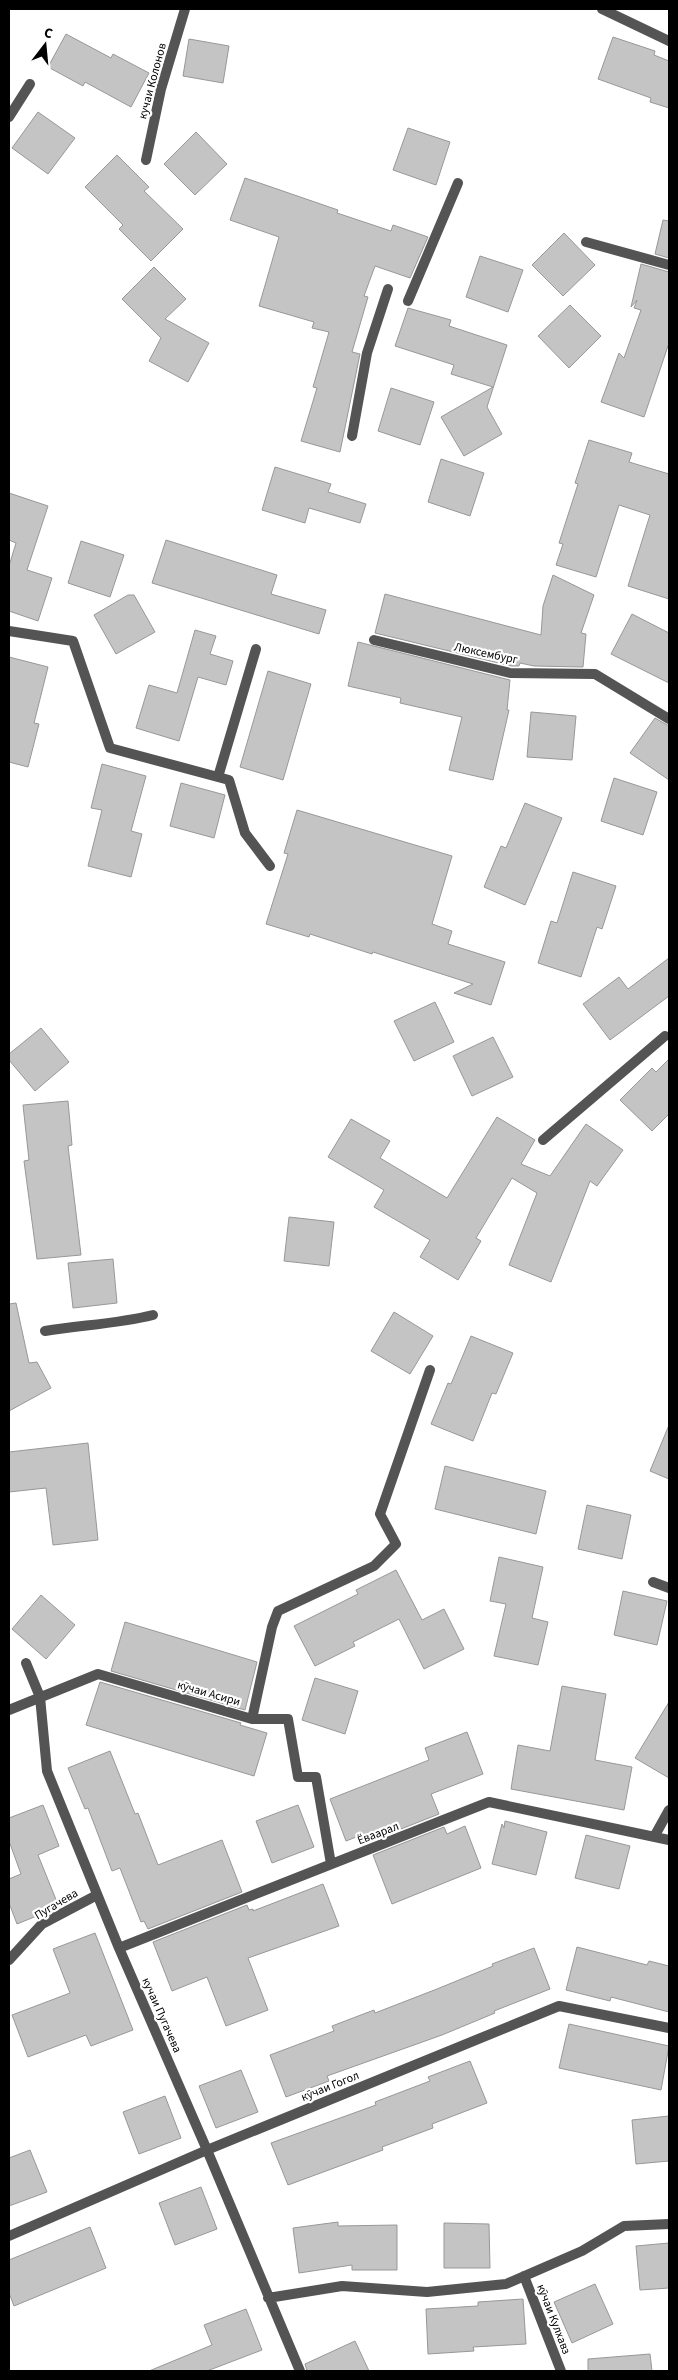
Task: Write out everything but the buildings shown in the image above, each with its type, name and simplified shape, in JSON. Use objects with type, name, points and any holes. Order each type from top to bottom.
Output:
[{"type":"street","name":"кучаи Колонов","points":[[146,160],[161,88],[185,9]]},
{"type":"street","points":[[602,9],[669,41]]},
{"type":"street","points":[[9,117],[30,84]]},
{"type":"street","points":[[408,301],[458,183]]},
{"type":"street","points":[[586,242],[669,265]]},
{"type":"street","points":[[352,436],[367,353],[388,289]]},
{"type":"street","points":[[9,631],[73,641],[110,748],[229,780],[245,833],[270,866]]},
{"type":"street","name":"Люксембург","points":[[374,640],[510,673],[595,674],[669,719]]},
{"type":"street","points":[[218,777],[256,649]]},
{"type":"street","points":[[543,1140],[665,1036]]},
{"type":"street","points":[[45,1331],[73,1326],[128,1321],[153,1315]]},
{"type":"street","name":"кӯчаи Асири","points":[[40,1697],[98,1674],[252,1719],[272,1627],[278,1611],[374,1566],[396,1544],[380,1514],[430,1370]]},
{"type":"street","points":[[653,1582],[669,1588]]},
{"type":"street","name":"кучаи Пугачева","points":[[26,1663],[40,1697],[47,1771],[119,1948],[208,2150],[300,2371]]},
{"type":"street","points":[[9,1710],[40,1697]]},
{"type":"street","points":[[252,1719],[288,1719],[298,1777],[316,1777],[331,1864]]},
{"type":"street","name":"Ёваарал","points":[[119,1948],[489,1802],[669,1840]]},
{"type":"street","points":[[654,1837],[669,1810]]},
{"type":"street","name":"Пугачева","points":[[9,1960],[42,1924],[97,1895]]},
{"type":"street","name":"кӯчаи Гогол","points":[[9,2236],[208,2150],[559,2006],[669,2028]]},
{"type":"street","points":[[268,2298],[342,2286],[427,2292],[506,2284],[582,2251],[624,2226],[669,2224]]},
{"type":"street","name":"кӯчаи Кулхавз","points":[[524,2276],[561,2371]]}]
